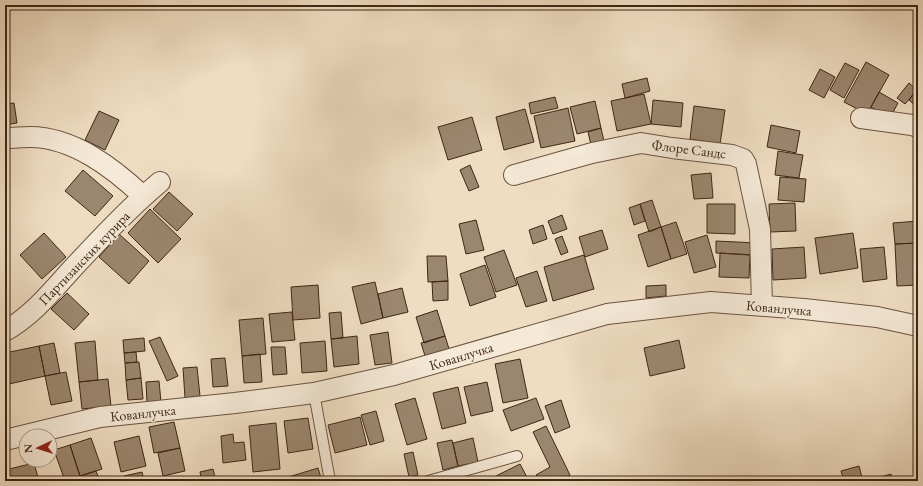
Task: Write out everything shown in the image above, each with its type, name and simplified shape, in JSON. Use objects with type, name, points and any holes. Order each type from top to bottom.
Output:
[{"type":"street","points":[[861,118],[912,125],[918,128]]},
{"type":"street","points":[[5,138],[31,137],[51,139],[74,147],[101,162],[123,178],[143,196]]},
{"type":"street","name":"Флоре Сандс","points":[[514,175],[592,153],[641,143],[672,148],[732,154],[742,159],[746,164],[760,229],[762,306]]},
{"type":"street","name":"Партизанских курира","points":[[5,331],[40,305],[73,268],[143,196],[160,182]]},
{"type":"street","name":"Кованлучка","points":[[5,440],[100,417],[314,393],[394,375],[607,314],[711,302],[877,317],[918,326]]},
{"type":"lane","points":[[314,393],[330,481]]},
{"type":"lane","points":[[428,481],[517,456]]},
{"type":"building","points":[[866,62],[889,75],[867,114],[844,102]]},
{"type":"building","points":[[845,63],[859,70],[844,98],[830,90]]},
{"type":"building","points":[[820,69],[835,77],[824,98],[809,90]]},
{"type":"building","points":[[647,78],[650,91],[625,98],[622,84]]},
{"type":"building","points":[[909,83],[917,90],[905,104],[897,98]]},
{"type":"building","points":[[918,88],[918,108],[909,100]]},
{"type":"building","points":[[879,92],[898,103],[890,118],[871,107]]},
{"type":"building","points":[[644,94],[651,124],[617,131],[611,101]]},
{"type":"building","points":[[555,97],[558,108],[531,114],[529,103]]},
{"type":"building","points":[[653,100],[683,103],[681,127],[651,124]]},
{"type":"building","points":[[595,101],[601,128],[577,134],[570,107]]},
{"type":"building","points":[[14,103],[17,123],[5,125],[5,104]]},
{"type":"building","points":[[694,106],[725,110],[720,144],[690,139]]},
{"type":"building","points":[[568,108],[575,141],[541,148],[534,116]]},
{"type":"building","points":[[525,109],[534,142],[504,150],[496,117]]},
{"type":"building","points":[[99,111],[119,120],[105,150],[85,140]]},
{"type":"building","points":[[472,117],[482,150],[448,160],[438,127]]},
{"type":"building","points":[[771,125],[800,131],[796,153],[767,147]]},
{"type":"building","points":[[601,128],[605,146],[592,149],[588,132]]},
{"type":"building","points":[[778,151],[803,155],[799,178],[775,175]]},
{"type":"building","points":[[470,165],[479,187],[469,191],[460,170]]},
{"type":"building","points":[[83,170],[113,196],[95,216],[65,191]]},
{"type":"building","points":[[711,173],[713,198],[694,199],[691,175]]},
{"type":"building","points":[[780,177],[806,179],[804,202],[778,200]]},
{"type":"building","points":[[169,192],[193,214],[177,231],[153,209]]},
{"type":"building","points":[[652,200],[661,227],[649,232],[640,204]]},
{"type":"building","points":[[795,203],[796,231],[770,232],[769,204]]},
{"type":"building","points":[[640,204],[645,221],[634,225],[629,208]]},
{"type":"building","points":[[707,204],[735,204],[735,234],[707,233]]},
{"type":"building","points":[[150,209],[181,239],[158,263],[128,233]]},
{"type":"building","points":[[562,215],[567,229],[553,234],[548,221]]},
{"type":"building","points":[[476,220],[484,250],[466,254],[459,224]]},
{"type":"building","points":[[918,221],[918,243],[895,244],[893,223]]},
{"type":"building","points":[[676,222],[687,254],[671,259],[661,227]]},
{"type":"building","points":[[543,225],[547,239],[533,244],[529,230]]},
{"type":"building","points":[[661,227],[671,259],[648,267],[638,235]]},
{"type":"building","points":[[602,230],[608,249],[585,257],[579,237]]},
{"type":"building","points":[[44,233],[66,257],[42,279],[20,255]]},
{"type":"building","points":[[853,233],[858,268],[820,274],[815,238]]},
{"type":"building","points":[[119,234],[149,261],[129,284],[99,257]]},
{"type":"building","points":[[707,235],[716,267],[694,273],[685,242]]},
{"type":"building","points":[[562,236],[568,252],[561,255],[555,239]]},
{"type":"building","points":[[716,241],[757,243],[756,255],[716,253]]},
{"type":"building","points":[[918,243],[918,285],[897,286],[895,244]]},
{"type":"building","points":[[804,247],[806,278],[773,280],[772,249]]},
{"type":"building","points":[[884,247],[887,279],[863,282],[860,249]]},
{"type":"building","points":[[504,250],[517,285],[496,292],[484,257]]},
{"type":"building","points":[[720,253],[750,255],[749,278],[719,277]]},
{"type":"building","points":[[584,255],[594,289],[553,301],[544,267]]},
{"type":"building","points":[[427,256],[446,256],[448,281],[428,282]]},
{"type":"building","points":[[485,265],[496,297],[470,306],[460,274]]},
{"type":"building","points":[[537,271],[547,301],[526,307],[516,278]]},
{"type":"building","points":[[448,281],[448,300],[433,301],[432,282]]},
{"type":"building","points":[[375,282],[383,318],[361,324],[352,287]]},
{"type":"building","points":[[318,285],[320,318],[293,320],[291,287]]},
{"type":"building","points":[[666,285],[666,296],[646,298],[646,286]]},
{"type":"building","points":[[402,288],[408,312],[383,318],[378,294]]},
{"type":"building","points":[[67,293],[89,314],[74,330],[51,309]]},
{"type":"building","points":[[437,310],[445,336],[424,343],[416,317]]},
{"type":"building","points":[[292,312],[295,340],[272,342],[269,314]]},
{"type":"building","points":[[341,312],[343,338],[331,339],[329,313]]},
{"type":"building","points":[[263,318],[266,354],[242,356],[239,320]]},
{"type":"building","points":[[388,332],[392,363],[375,365],[370,335]]},
{"type":"building","points":[[357,336],[359,364],[334,367],[331,339]]},
{"type":"building","points":[[445,336],[450,352],[426,359],[421,343]]},
{"type":"building","points":[[160,337],[178,376],[167,381],[149,341]]},
{"type":"building","points":[[144,338],[145,351],[124,353],[123,340]]},
{"type":"building","points":[[679,340],[685,368],[650,376],[644,348]]},
{"type":"building","points":[[95,341],[98,380],[79,382],[75,343]]},
{"type":"building","points":[[325,341],[327,371],[302,373],[300,343]]},
{"type":"building","points":[[54,343],[60,373],[45,376],[39,346]]},
{"type":"building","points":[[39,346],[45,376],[9,384],[5,364],[5,353]]},
{"type":"building","points":[[271,347],[285,347],[287,374],[273,375]]},
{"type":"building","points":[[136,352],[137,362],[125,363],[124,353]]},
{"type":"building","points":[[260,354],[262,382],[244,383],[242,356]]},
{"type":"building","points":[[225,358],[228,386],[213,387],[211,359]]},
{"type":"building","points":[[520,359],[528,398],[503,403],[495,364]]},
{"type":"building","points":[[139,362],[141,378],[126,380],[125,363]]},
{"type":"building","points":[[197,367],[200,396],[185,398],[183,368]]},
{"type":"building","points":[[66,372],[72,401],[51,405],[45,376]]},
{"type":"building","points":[[141,378],[143,399],[128,400],[126,380]]},
{"type":"building","points":[[108,379],[111,406],[82,409],[79,382]]},
{"type":"building","points":[[159,381],[161,402],[147,403],[146,382]]},
{"type":"building","points":[[487,382],[493,411],[471,416],[464,387]]},
{"type":"building","points":[[458,387],[466,423],[442,429],[433,393]]},
{"type":"building","points":[[415,398],[427,439],[407,445],[395,404]]},
{"type":"building","points":[[536,398],[544,419],[511,431],[503,410]]},
{"type":"building","points":[[561,400],[570,427],[555,433],[545,406]]},
{"type":"building","points":[[376,411],[384,441],[370,445],[361,415]]},
{"type":"building","points":[[360,417],[367,445],[335,453],[328,425]]},
{"type":"building","points":[[308,418],[313,449],[288,453],[284,421]]},
{"type":"building","points":[[174,422],[180,448],[154,453],[149,427]]},
{"type":"building","points":[[276,423],[280,469],[253,472],[249,426]]},
{"type":"building","points":[[546,426],[570,475],[558,481],[539,481],[536,475],[550,467],[533,432]]},
{"type":"building","points":[[233,434],[234,443],[244,442],[246,460],[223,463],[221,436]]},
{"type":"building","points":[[139,436],[146,466],[121,472],[114,442]]},
{"type":"building","points":[[91,438],[102,469],[80,476],[70,445]]},
{"type":"building","points":[[473,438],[478,462],[458,466],[453,443]]},
{"type":"building","points":[[452,440],[458,466],[443,470],[437,443]]},
{"type":"building","points":[[70,445],[80,476],[65,481],[58,461],[58,449]]},
{"type":"building","points":[[180,448],[185,471],[163,476],[158,453]]},
{"type":"building","points":[[413,452],[418,475],[409,477],[404,454]]},
{"type":"building","points":[[520,464],[529,481],[486,481]]},
{"type":"building","points":[[859,466],[863,481],[844,481],[841,471]]},
{"type":"building","points":[[18,467],[35,468],[39,481],[5,481],[5,470]]},
{"type":"building","points":[[318,468],[322,481],[296,481],[295,475]]},
{"type":"building","points":[[213,469],[216,481],[202,481],[200,472]]},
{"type":"building","points":[[96,471],[100,481],[82,481],[80,476]]},
{"type":"building","points":[[142,472],[144,481],[125,481],[124,476]]},
{"type":"building","points":[[891,474],[893,481],[867,481]]},
{"type":"building","points":[[295,475],[296,481],[274,481]]}]
